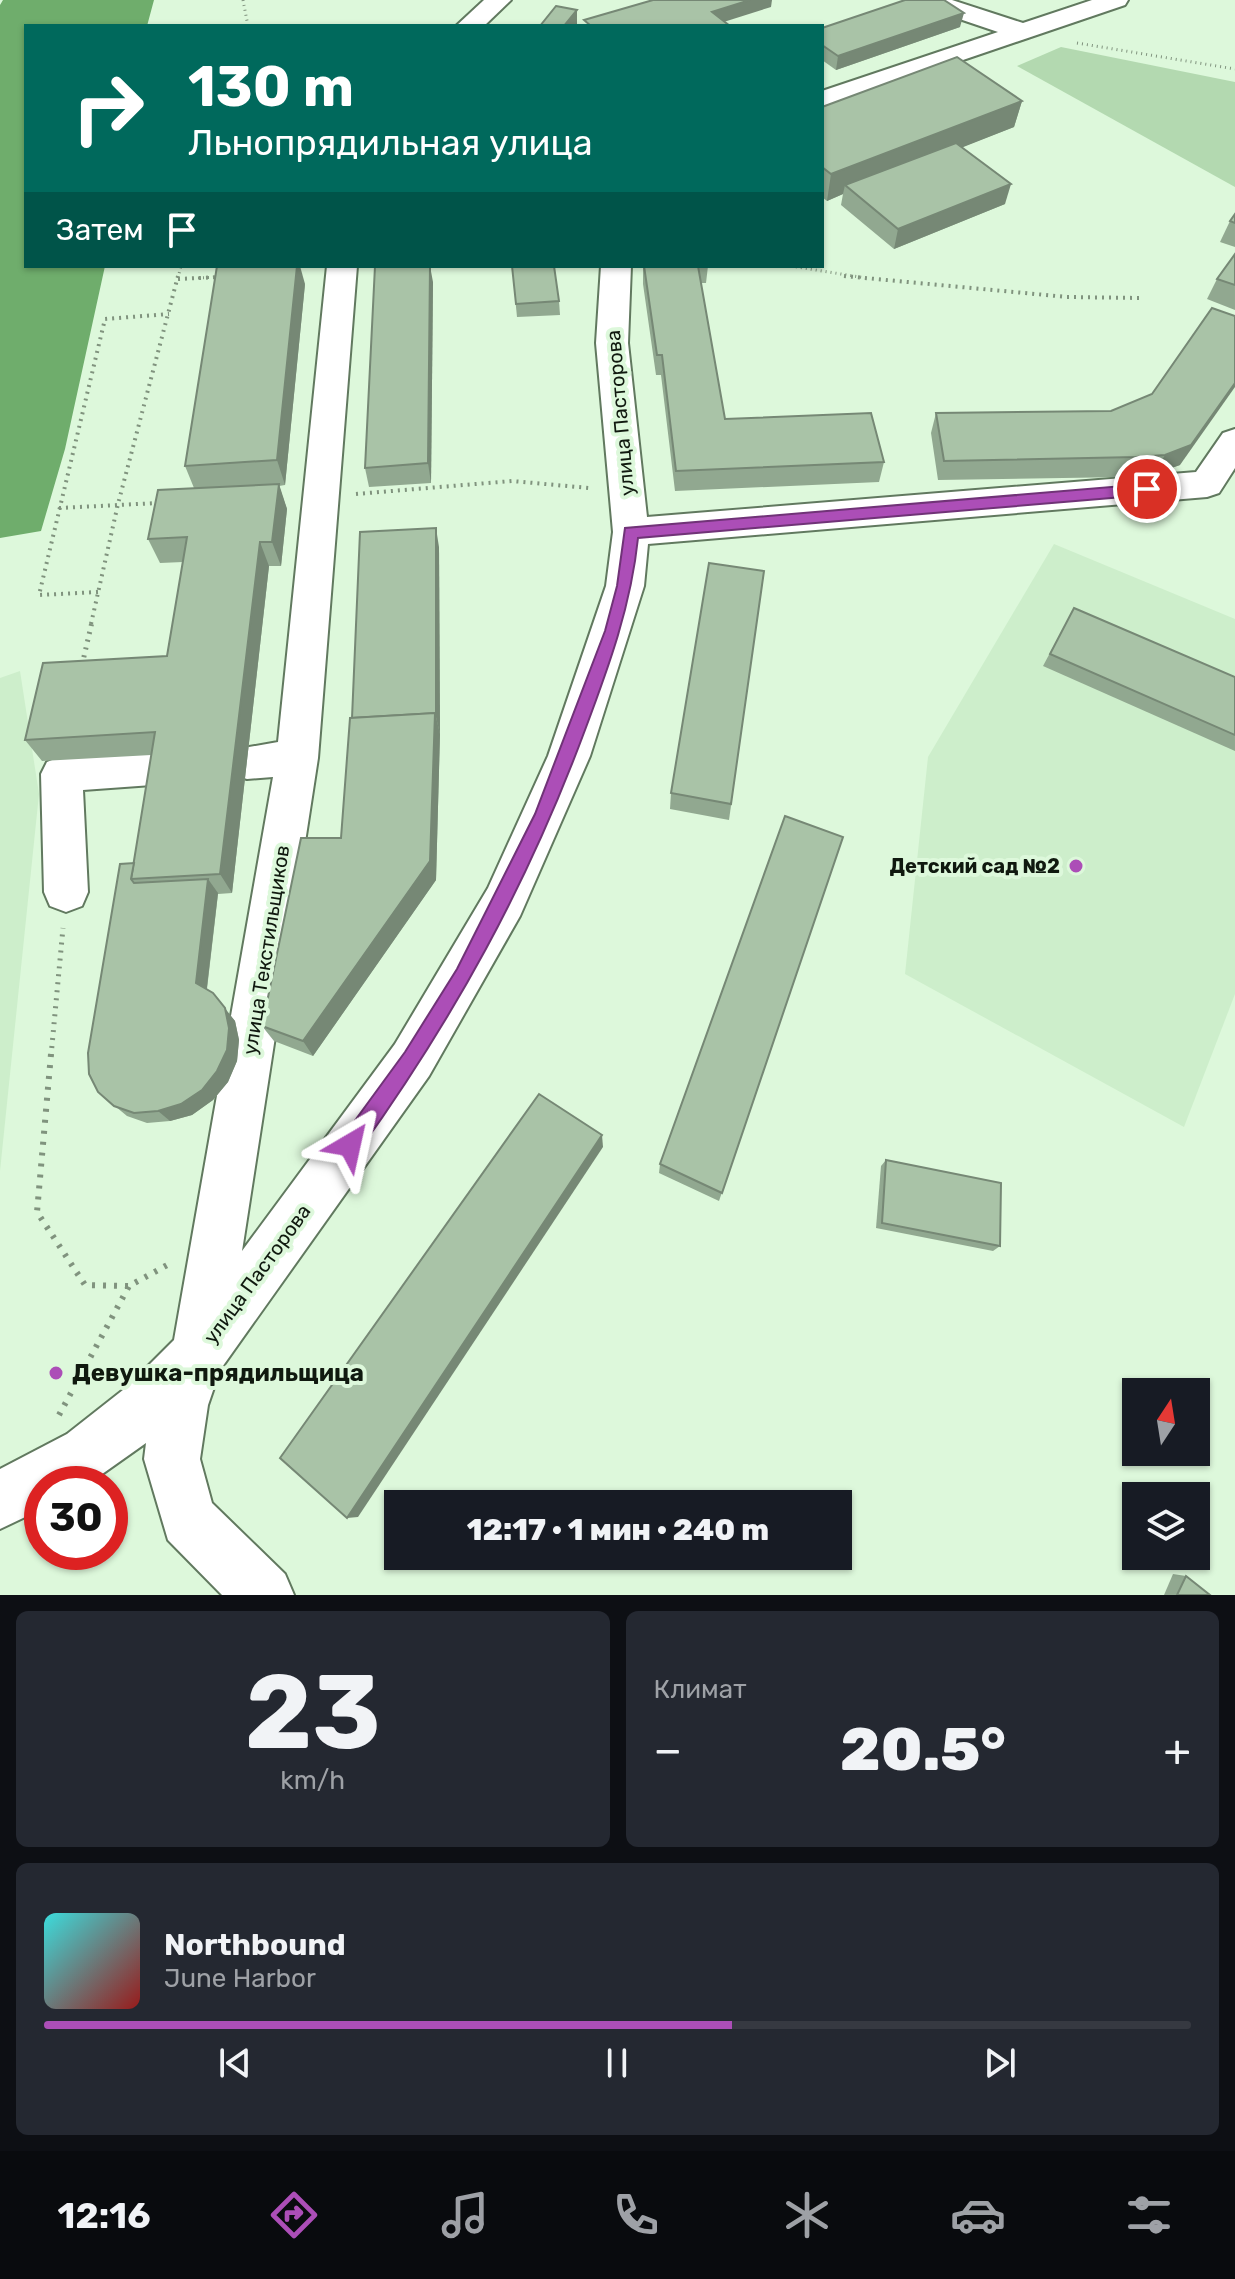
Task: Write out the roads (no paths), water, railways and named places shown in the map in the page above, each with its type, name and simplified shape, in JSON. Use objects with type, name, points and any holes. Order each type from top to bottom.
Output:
[{"type":"street","points":[[471,24],[499,0]]},
{"type":"street","points":[[927,0],[1021,31]]},
{"type":"street","points":[[824,99],[1116,0]]},
{"type":"street","name":"улица Текстильщиков","points":[[264,1595],[188,1520],[172,1459],[180,1405],[199,1354],[297,758],[342,268]]},
{"type":"street","name":"улица Пасторова","points":[[199,1354],[412,1060],[504,902],[569,756],[625,586],[631,532],[612,343],[616,268]]},
{"type":"street","points":[[631,532],[1207,484],[1235,441]]},
{"type":"street","points":[[247,762],[297,758]]},
{"type":"street","points":[[66,892],[62,774],[166,767]]},
{"type":"street","points":[[0,1500],[87,1454],[148,1406],[199,1354]]},
{"type":"place","name":"Детский сад №2","points":[[1076,866]]},
{"type":"place","name":"Девушка-прядильщица","points":[[56,1373]]}]
